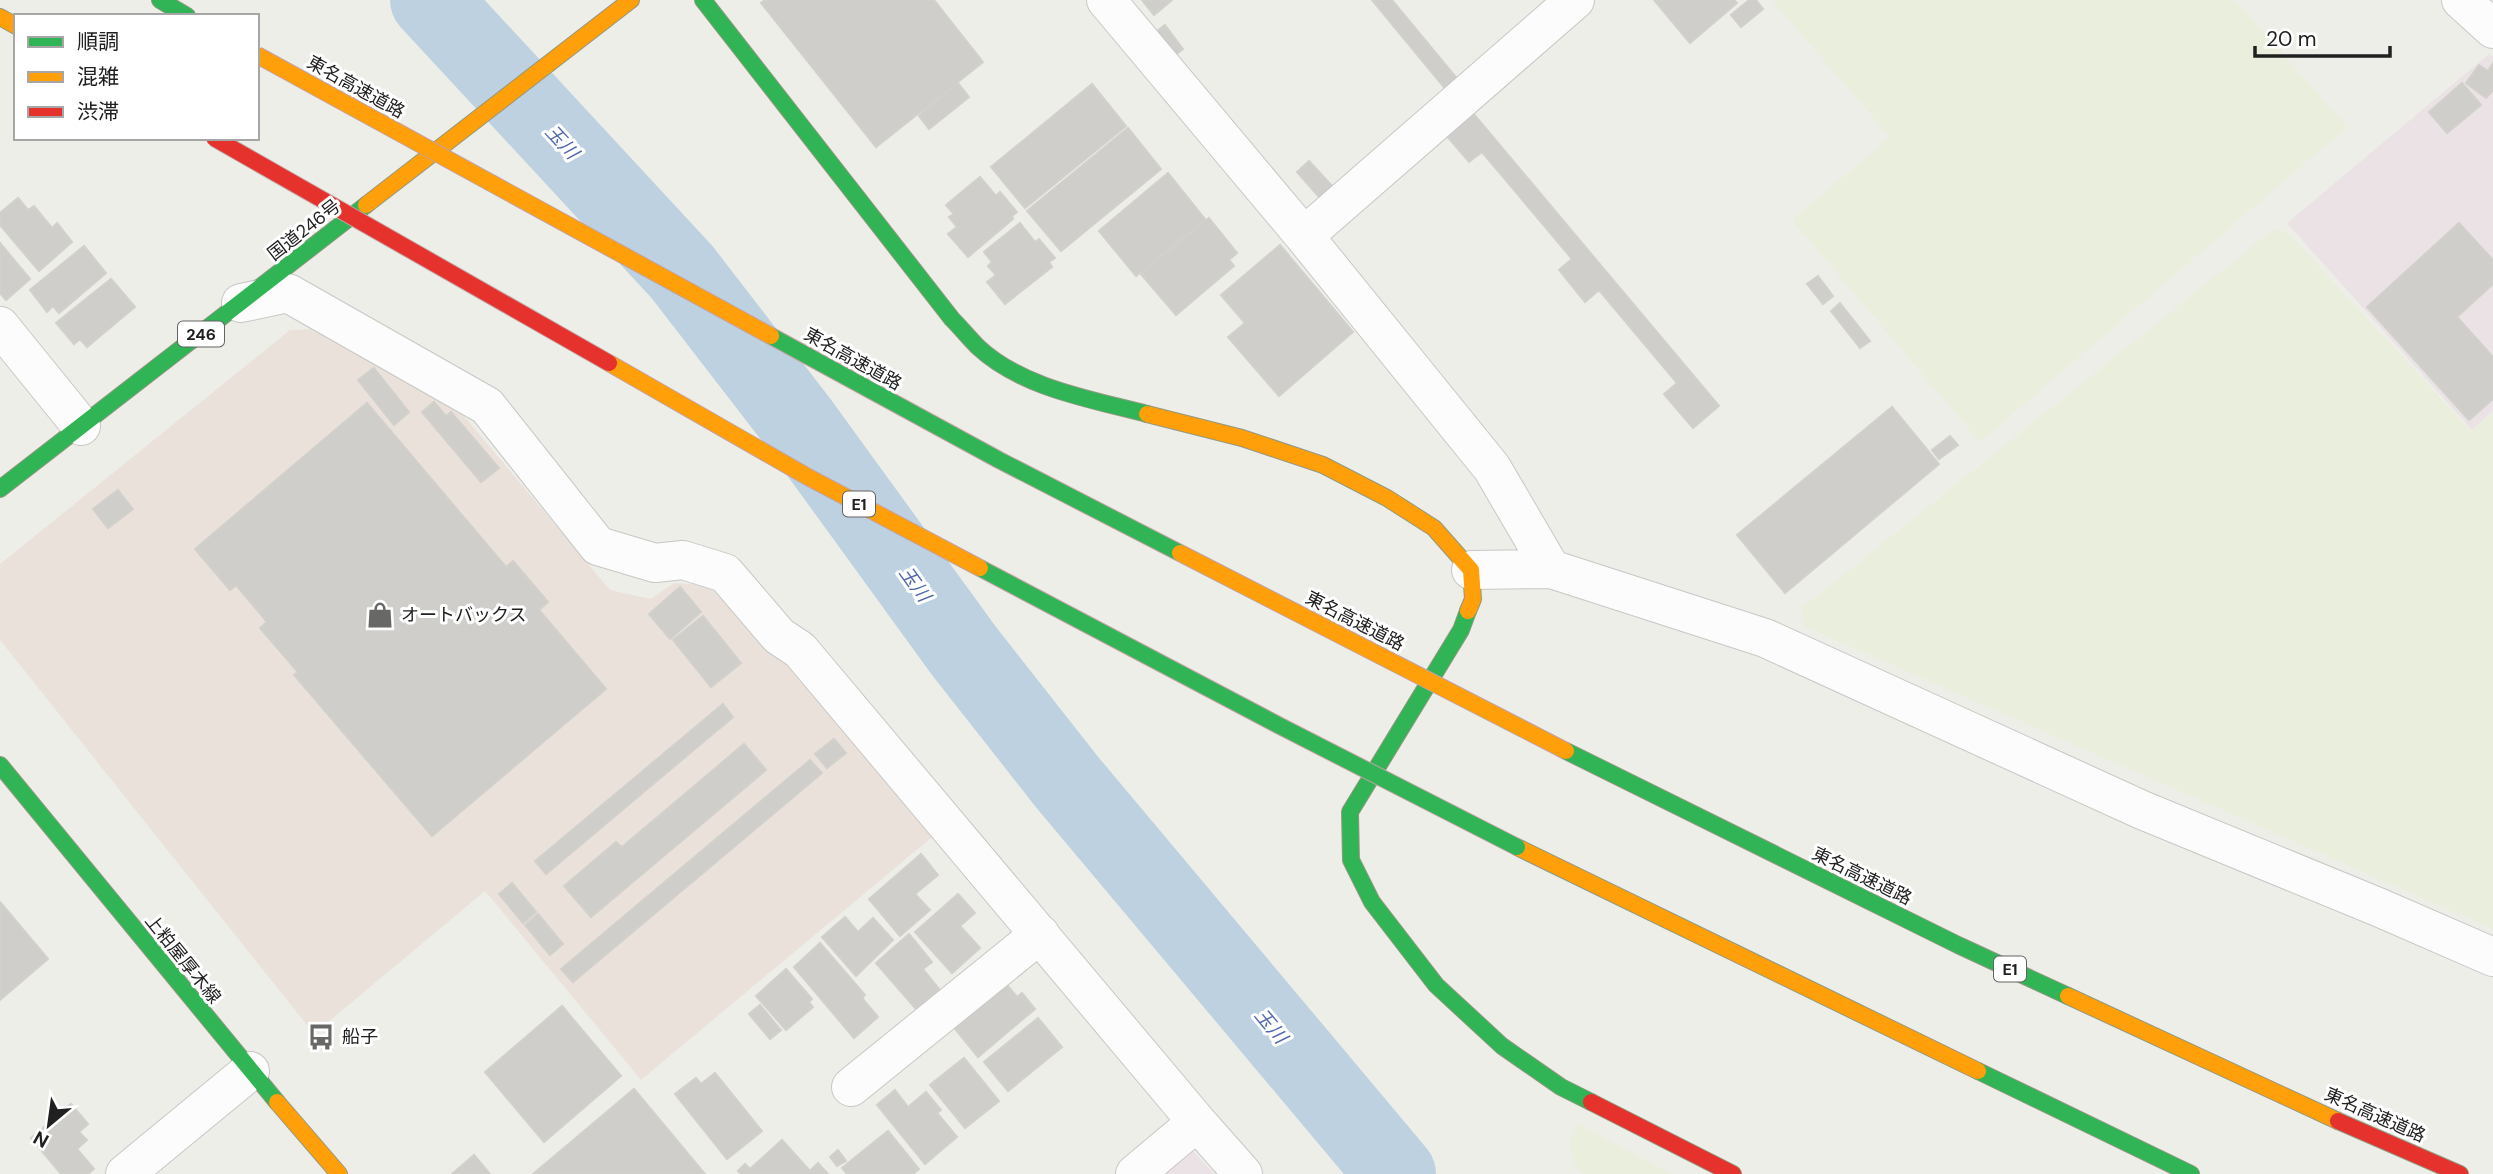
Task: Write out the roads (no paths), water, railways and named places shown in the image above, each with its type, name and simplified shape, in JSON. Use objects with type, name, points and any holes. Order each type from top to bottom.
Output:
[{"type":"main road","points":[[160,0],[184,14]]},
{"type":"main road","points":[[704,0],[953,319],[979,348],[1011,370],[1062,392],[1242,438],[1323,465],[1387,498],[1434,528],[1471,570],[1473,599],[1461,630],[1350,812],[1350,860],[1372,902],[1436,985],[1502,1046],[1561,1087],[1733,1174]]},
{"type":"main road","name":"国道246号","points":[[0,489],[403,178],[606,13]]},
{"type":"main road","name":"東名高速道路","points":[[259,56],[999,460],[1566,751],[1958,945],[2460,1174]]},
{"type":"main road","name":"E1","points":[[218,140],[808,477],[1268,720],[1517,847],[2191,1174]]},
{"type":"main road","name":"上粕屋厚木線","points":[[0,765],[250,1071],[339,1174]]},
{"type":"street","points":[[1106,0],[1304,236],[1492,468],[1551,569]]},
{"type":"street","points":[[1304,236],[1575,0]]},
{"type":"street","points":[[2461,0],[2493,29]]},
{"type":"street","points":[[241,303],[288,293],[487,405],[598,546],[655,563],[683,560],[725,573],[779,636],[800,650],[1243,1174]]},
{"type":"street","points":[[0,326],[81,426]]},
{"type":"street","points":[[1471,570],[1551,569],[1765,638],[2142,810],[2493,957]]},
{"type":"street","points":[[851,1087],[1040,934]]},
{"type":"street","points":[[125,1174],[250,1071]]},
{"type":"street","points":[[1135,1174],[1197,1122]]},
{"type":"waterway","name":"玉川","points":[[430,0],[682,272],[800,425],[964,651],[1067,782],[1396,1174]]},
{"type":"place","name":"オートバックス","points":[[380,615]]},
{"type":"place","name":"船子","points":[[321,1037]]}]
